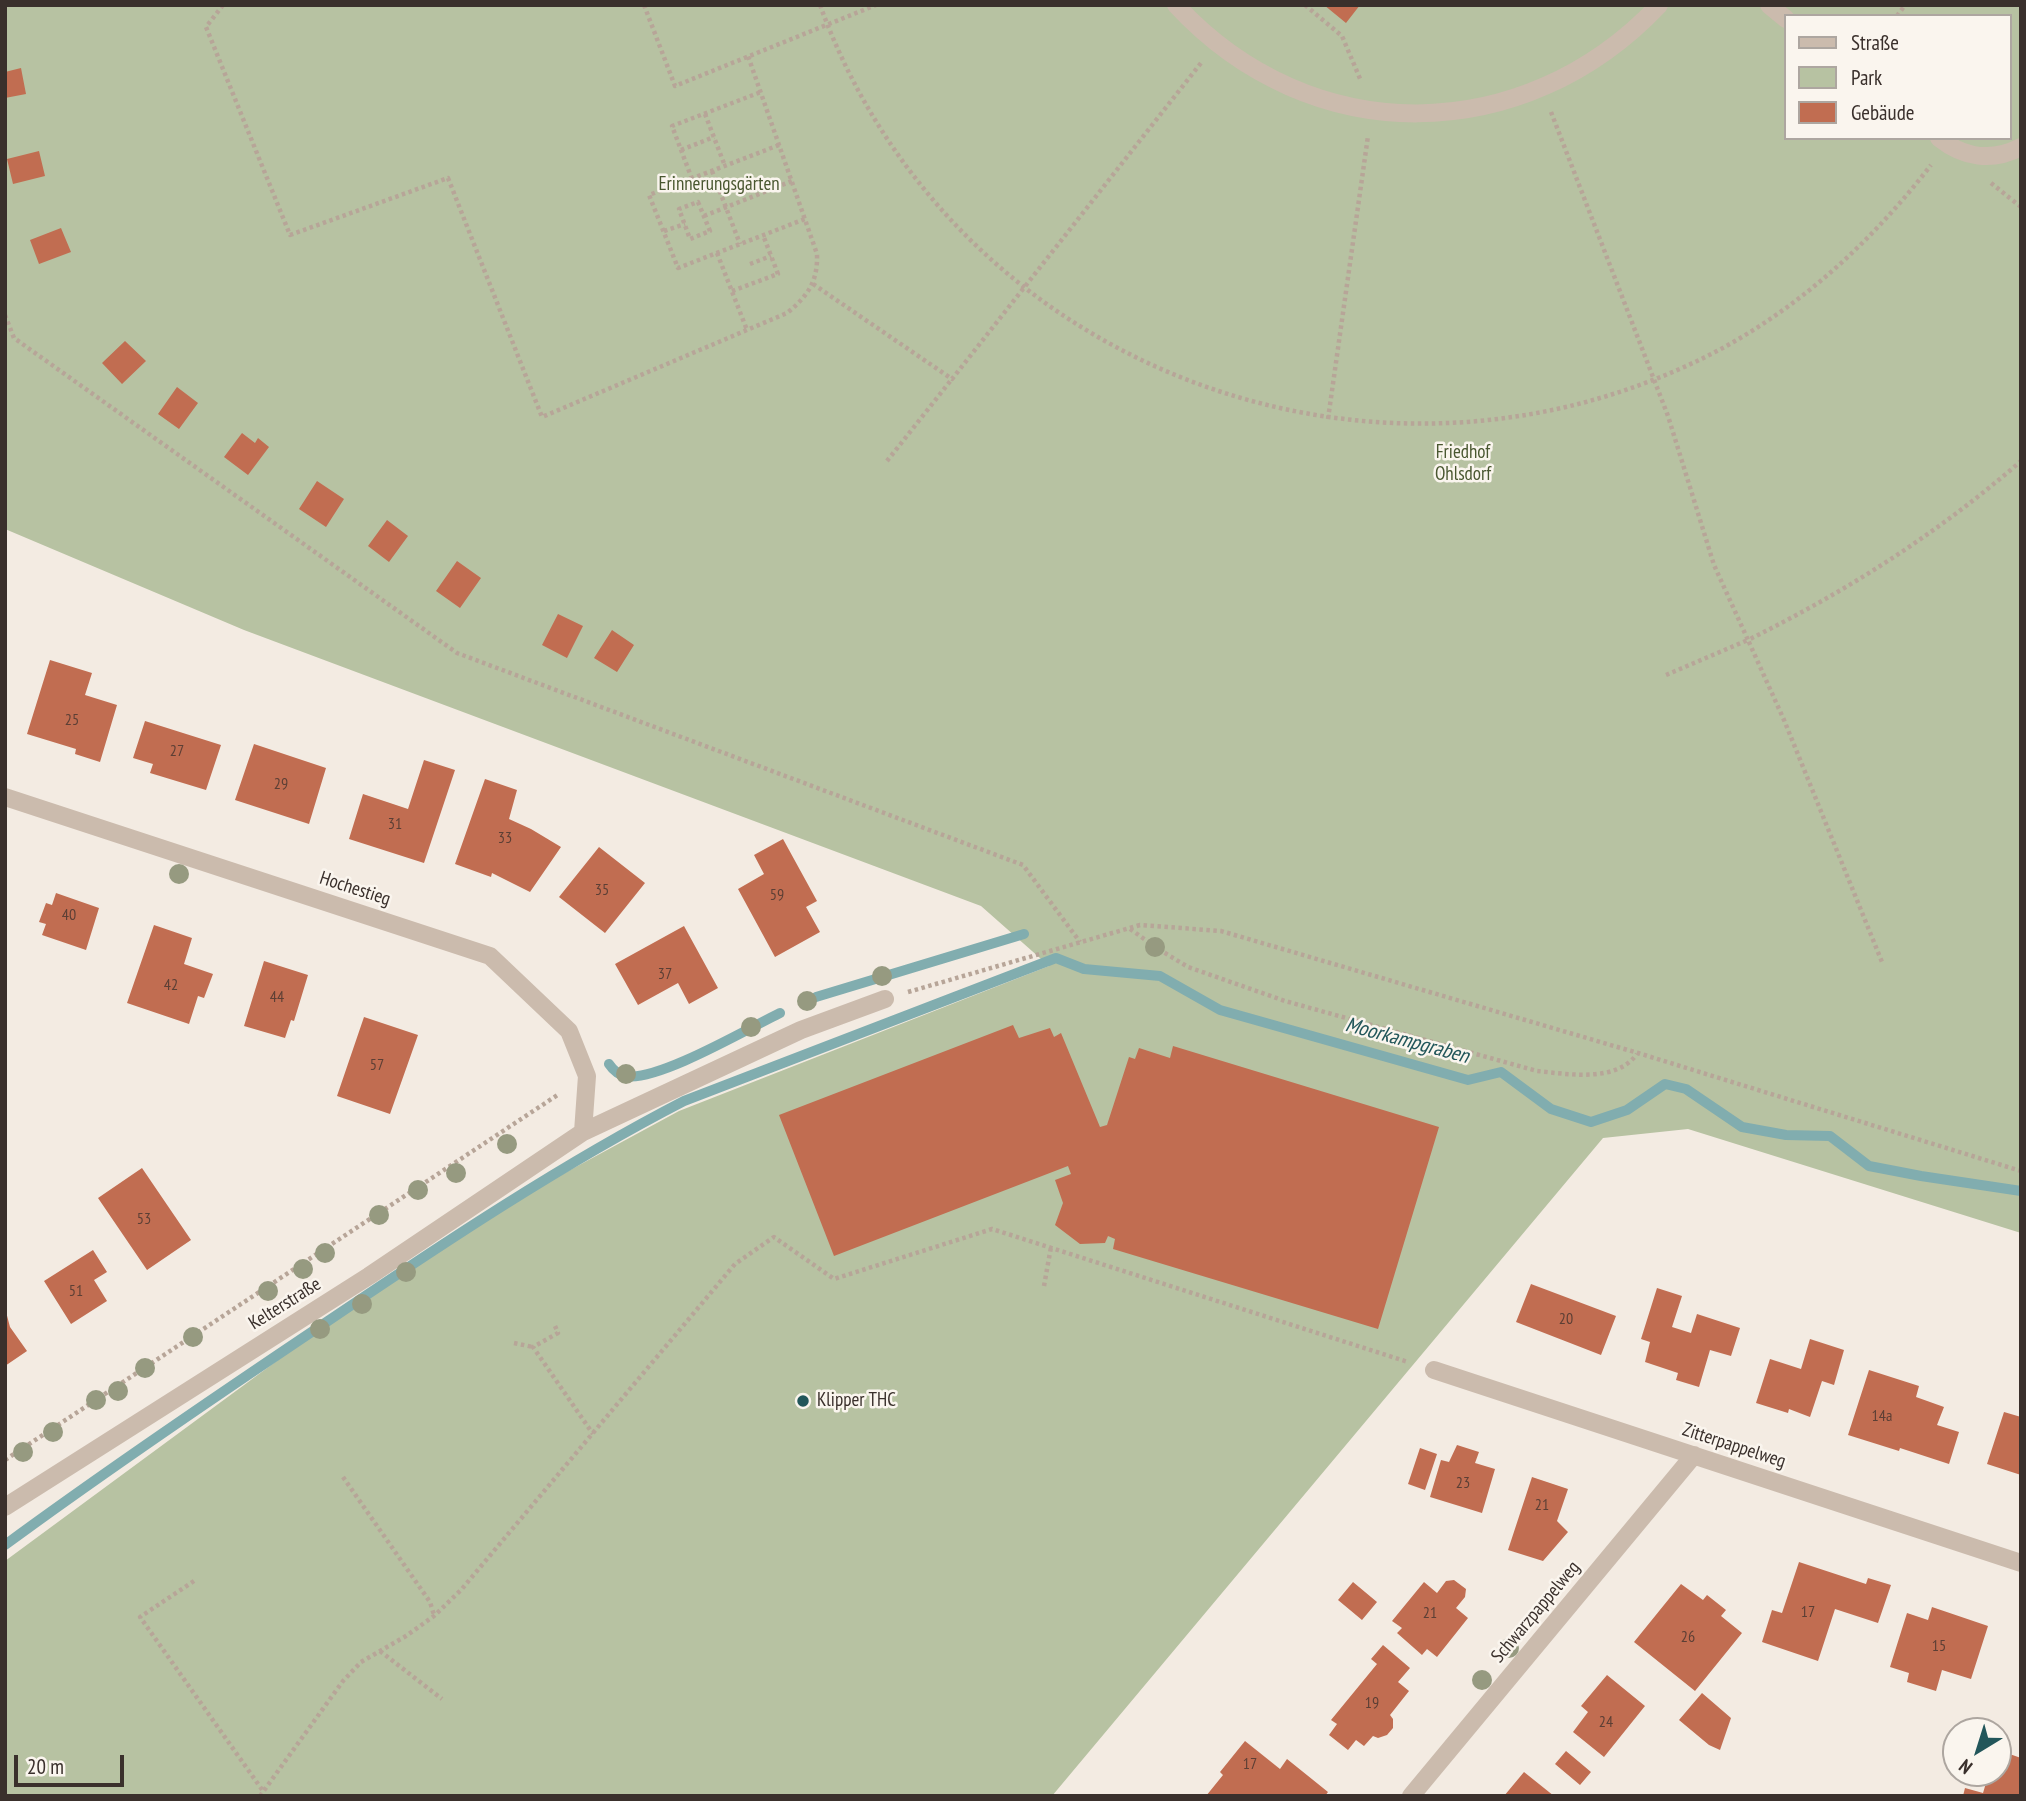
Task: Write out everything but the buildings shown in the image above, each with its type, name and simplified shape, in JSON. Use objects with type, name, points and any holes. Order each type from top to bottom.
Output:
[{"type":"street","points":[[1176,5],[1217,43],[1245,64],[1285,85],[1328,101],[1372,110],[1419,114],[1464,110],[1542,89],[1571,75],[1609,51],[1659,5]]},
{"type":"street","points":[[1769,5],[1784,17]]},
{"type":"street","points":[[1943,142],[1970,155],[1983,157],[2010,153],[2021,147]]},
{"type":"street","name":"Hochestieg","points":[[5,797],[490,956],[569,1031],[587,1076],[583,1132]]},
{"type":"street","name":"Kelterstraße","points":[[5,1507],[369,1276],[583,1132],[801,1030],[885,999]]},
{"type":"street","name":"Zitterpappelweg","points":[[1434,1370],[2021,1563]]},
{"type":"street","name":"Schwarzpappelweg","points":[[1410,1796],[1693,1455]]},
{"type":"path","points":[[223,5],[206,27],[290,236],[448,178],[542,417],[787,313],[802,301],[813,284],[818,270],[817,254],[748,55]]},
{"type":"path","points":[[644,5],[675,86],[876,5]]},
{"type":"path","points":[[820,5],[866,105],[916,179],[975,245],[1024,288],[1079,327],[1158,369],[1241,400],[1328,419],[1421,425],[1510,418],[1597,399],[1654,379],[1719,349],[1757,327],[1829,275],[1893,211],[1943,142]]},
{"type":"path","points":[[1305,5],[1342,36],[1372,110],[1328,419]]},
{"type":"path","points":[[887,461],[1217,43]]},
{"type":"path","points":[[1542,89],[1668,416],[1714,565],[1784,720],[1882,962]]},
{"type":"path","points":[[692,179],[672,126],[761,92]]},
{"type":"path","points":[[705,114],[725,166]]},
{"type":"path","points":[[681,150],[714,137]]},
{"type":"path","points":[[779,145],[649,195],[678,268],[805,219]]},
{"type":"path","points":[[712,171],[740,244]]},
{"type":"path","points":[[704,216],[792,181]]},
{"type":"path","points":[[698,202],[710,231],[690,239],[685,224],[679,209],[698,202]]},
{"type":"path","points":[[664,231],[685,224]]},
{"type":"path","points":[[732,291],[778,274],[763,235]]},
{"type":"path","points":[[717,253],[747,330]]},
{"type":"path","points":[[750,264],[771,256]]},
{"type":"path","points":[[813,284],[952,379]]},
{"type":"path","points":[[5,315],[14,338],[457,653],[1023,865],[1080,942]]},
{"type":"path","points":[[5,342],[14,338]]},
{"type":"path","points":[[1666,675],[1748,640],[1814,607],[1878,569],[1941,526],[2021,461]]},
{"type":"path","points":[[885,999],[1140,925],[1221,931],[1638,1053],[2021,1171]]},
{"type":"path","points":[[1129,928],[1188,967],[1285,1001],[1537,1071],[1578,1075],[1615,1070],[1633,1060],[1638,1053]]},
{"type":"path","points":[[5,1460],[587,1076]]},
{"type":"path","points":[[194,1581],[140,1617],[262,1793],[343,1681],[361,1662],[434,1616],[461,1590],[735,1264],[774,1237],[834,1279],[992,1229],[1434,1370]]},
{"type":"path","points":[[1044,1286],[1051,1247]]},
{"type":"path","points":[[533,1348],[558,1333],[555,1326]]},
{"type":"path","points":[[514,1343],[533,1348],[593,1434]]},
{"type":"path","points":[[343,1477],[430,1602],[434,1616]]},
{"type":"path","points":[[380,1651],[442,1699]]},
{"type":"green space","points":[[5,5],[2021,5],[2021,1233],[1688,1129],[1603,1138],[1052,1796],[5,1796],[5,1561],[441,1240],[679,1111],[1049,966],[981,906],[244,630],[5,529]]},
{"type":"waterway","points":[[816,997],[1024,934]]},
{"type":"waterway","name":"Moorkampgraben","points":[[5,1545],[165,1431],[415,1263],[548,1178],[638,1125],[684,1101],[1056,958],[1084,969],[1160,976],[1220,1010],[1468,1080],[1501,1072],[1551,1109],[1591,1122],[1627,1110],[1665,1084],[1686,1089],[1742,1127],[1786,1135],[1830,1136],[1869,1166],[2021,1191]]},
{"type":"waterway","points":[[609,1064],[616,1072],[626,1076],[659,1071],[780,1013]]},
{"type":"place","name":"Klipper THC","points":[[803,1401]]},
{"type":"park label","name":"Erinnerungsgärten","points":[[719,185]]},
{"type":"park label","name":"Friedhof Ohlsdorf","points":[[1463,464]]}]
